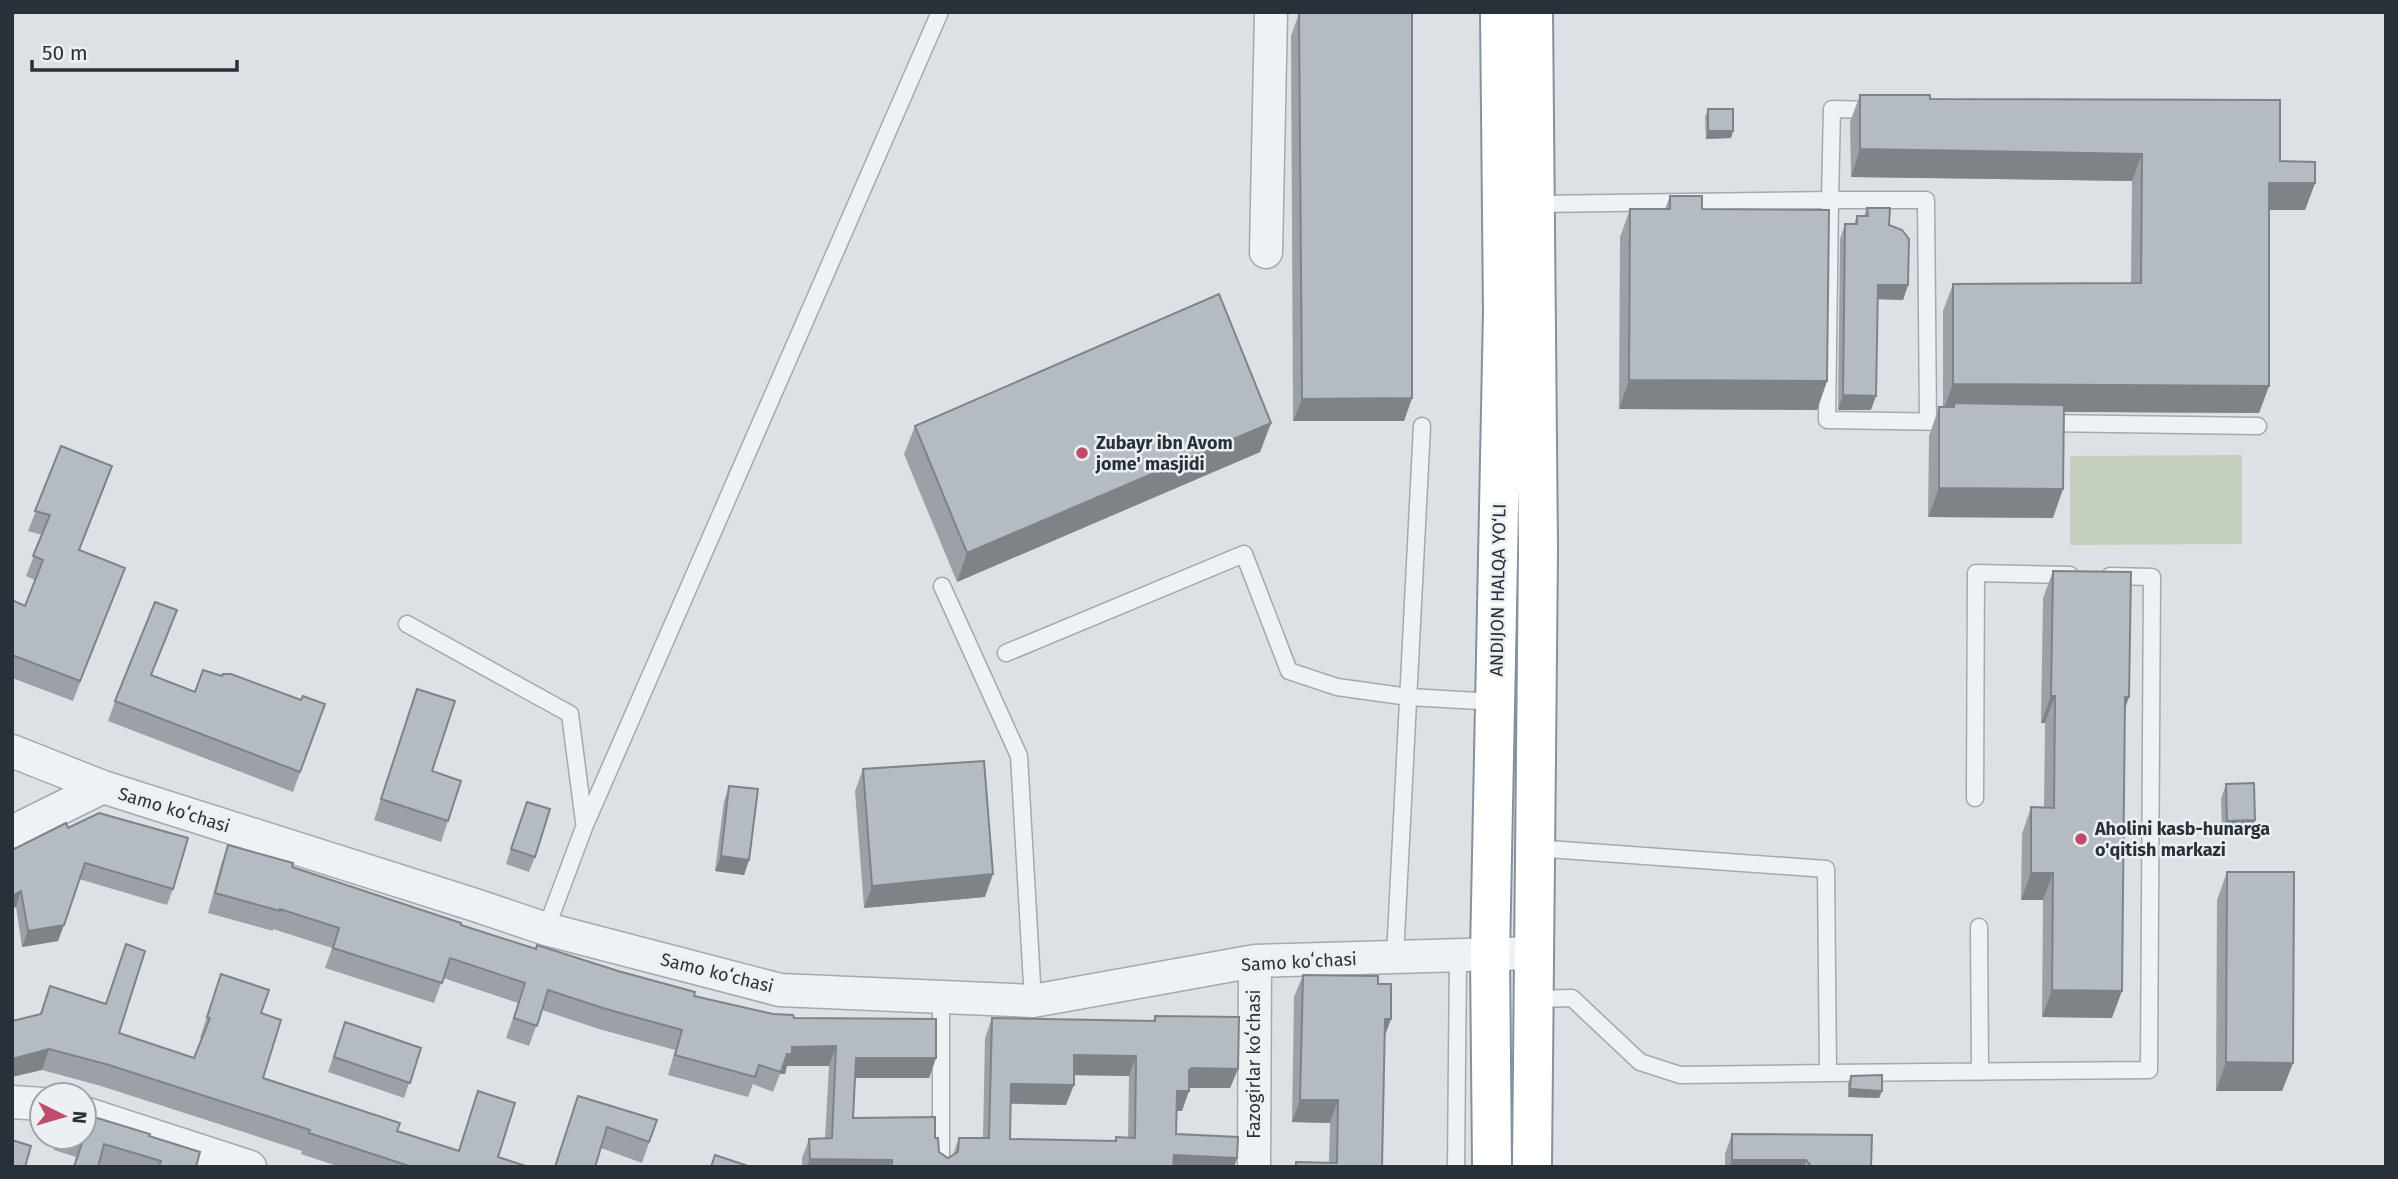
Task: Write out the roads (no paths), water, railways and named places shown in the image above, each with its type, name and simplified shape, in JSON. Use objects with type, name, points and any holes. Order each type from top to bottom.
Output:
[{"type":"highway","name":"ANDIJON HALQA YO‘LI","points":[[1492,1167],[1474,955],[1496,702],[1503,311],[1500,12]]},
{"type":"highway","points":[[1532,12],[1538,550],[1532,1167]]},
{"type":"street","points":[[1266,252],[1270,12]]},
{"type":"street","name":"Samo koʻchasi","points":[[12,751],[103,787],[545,929],[780,990],[1033,1000],[1255,961],[1534,953]]},
{"type":"street","points":[[12,832],[103,787]]},
{"type":"street","name":"Fazogirlar koʻchasi","points":[[1254,1167],[1255,961]]},
{"type":"street","points":[[98,1118],[250,1167]]},
{"type":"lane","points":[[545,929],[585,825],[940,12]]},
{"type":"lane","points":[[1887,110],[1832,109],[1828,421],[1969,422]]},
{"type":"lane","points":[[1535,204],[1926,201],[1928,422]]},
{"type":"lane","points":[[2024,423],[2258,426]]},
{"type":"lane","points":[[1395,957],[1422,426]]},
{"type":"lane","points":[[1006,653],[1244,554],[1289,671],[1337,687],[1409,697],[1496,702]]},
{"type":"lane","points":[[1533,999],[1572,998],[1640,1062],[1680,1075],[2149,1070],[2152,577],[1976,573],[1975,798]]},
{"type":"lane","points":[[943,586],[1019,757],[1033,1000]]},
{"type":"lane","points":[[407,624],[570,714],[585,825]]},
{"type":"lane","points":[[1534,848],[1826,869],[1828,1073]]},
{"type":"lane","points":[[1979,927],[1980,1072]]},
{"type":"lane","points":[[1456,1167],[1474,955]]},
{"type":"lane","points":[[941,996],[942,1167]]},
{"type":"place","name":"Zubayr ibn Avom jome' masjidi","points":[[1082,453]]},
{"type":"place","name":"Aholini kasb-hunarga o'qitish markazi","points":[[2081,839]]}]
